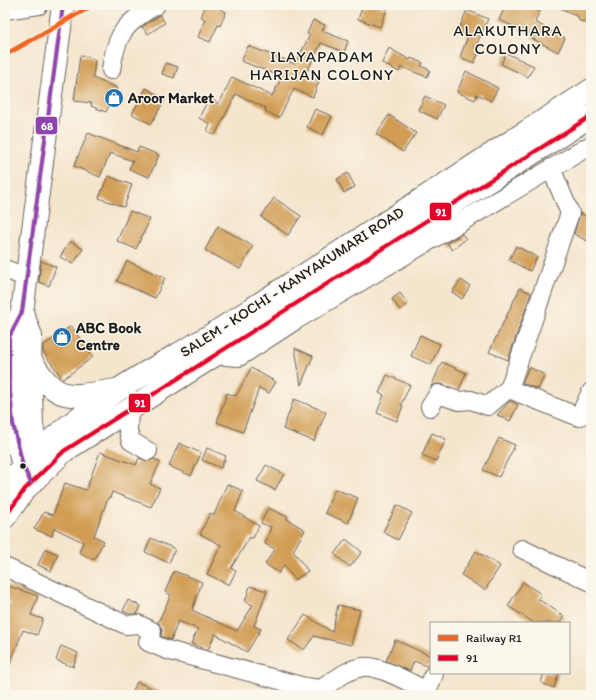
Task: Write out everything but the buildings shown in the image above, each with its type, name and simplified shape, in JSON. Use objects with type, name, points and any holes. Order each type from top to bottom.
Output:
[{"type":"main road","points":[[34,468],[9,434],[7,387],[9,337],[22,312],[63,5]]},
{"type":"main road","name":"SALEM - KOCHI - KANYAKUMARI ROAD","points":[[5,518],[34,468],[69,426],[118,390],[207,338],[591,90]]},
{"type":"main road","name":"SALEM - KOCHI - KANYAKUMARI ROAD","points":[[5,487],[591,116]]},
{"type":"main road","points":[[22,312],[31,336],[30,359],[34,468]]},
{"type":"main road","points":[[30,359],[46,384],[62,393],[80,396],[118,390]]},
{"type":"street","points":[[5,10],[39,5]]},
{"type":"street","points":[[111,70],[114,49],[122,31],[142,13],[156,5]]},
{"type":"street","points":[[213,355],[239,357],[303,316],[591,145]]},
{"type":"street","points":[[430,407],[438,394],[459,401],[471,400],[488,406],[509,388],[570,213],[551,168]]},
{"type":"street","points":[[5,269],[27,278]]},
{"type":"street","points":[[509,388],[579,417],[591,392]]},
{"type":"street","points":[[129,409],[128,430],[131,441],[148,451]]},
{"type":"street","points":[[522,549],[591,582]]},
{"type":"street","points":[[5,567],[126,625],[138,624],[152,631],[148,642],[167,650],[305,687],[322,689],[340,676],[363,667],[375,668],[427,691],[434,674]]},
{"type":"rail line","name":"R1","points":[[5,55],[93,5]]},
{"type":"transit line","name":"68","points":[[31,483],[23,466],[13,424],[9,381],[9,337],[22,312],[63,5]]},
{"type":"transit line","name":"91","points":[[5,517],[25,489],[64,451],[591,116]]},
{"type":"place","name":"Aroor Market","points":[[114,98]]},
{"type":"place","name":"ABC Book Centre","points":[[62,337]]},
{"type":"district","name":"ALAKUTHARA COLONY","points":[[508,39]]},
{"type":"district","name":"ILAYAPADAM HARIJAN COLONY","points":[[322,65]]}]
